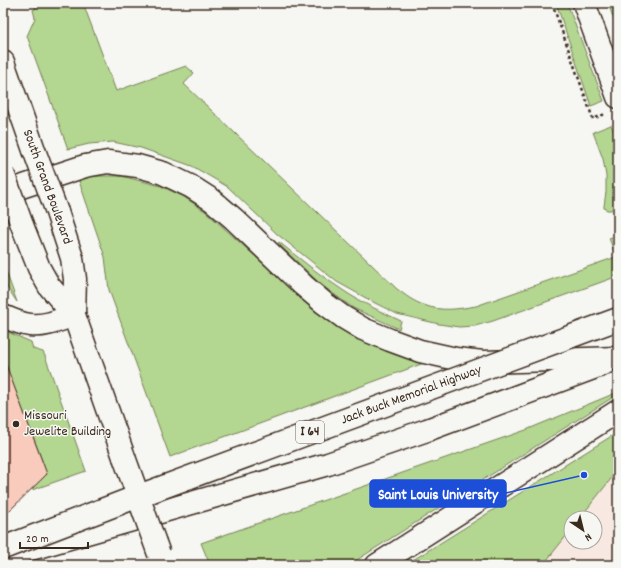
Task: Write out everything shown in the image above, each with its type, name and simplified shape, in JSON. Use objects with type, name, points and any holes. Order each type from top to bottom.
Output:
[{"type":"main road","points":[[584,3],[613,105]]},
{"type":"main road","name":"South Grand Boulevard","points":[[3,62],[72,258],[75,279],[74,316]]},
{"type":"main road","points":[[3,195],[24,186],[85,166],[108,162],[138,166],[163,173],[190,186],[212,200],[324,303],[363,329],[390,340],[420,351],[456,360],[483,362],[618,359]]},
{"type":"main road","name":"South Grand Boulevard","points":[[3,173],[39,268],[49,286],[74,316],[161,559]]},
{"type":"main road","points":[[3,316],[32,325],[53,323],[74,316]]},
{"type":"main road","name":"Jack Buck Memorial Highway","points":[[3,548],[143,494],[618,319]]},
{"type":"main road","points":[[3,558],[328,464],[427,430],[618,359]]},
{"type":"main road","points":[[377,565],[618,412]]},
{"type":"path","points":[[552,3],[593,118],[613,105]]},
{"type":"shaded area","points":[[618,432],[618,565],[405,565]]},
{"type":"green space","points":[[37,3],[83,3],[116,91],[186,66],[194,73],[184,84],[397,289],[417,302],[437,309],[456,309],[476,306],[616,257],[609,238],[618,235],[618,275],[493,321],[475,326],[459,327],[439,324],[397,314],[337,282],[277,234],[228,187],[192,166],[141,148],[113,142],[89,144],[68,149],[27,36],[35,18],[33,10],[35,9]]},
{"type":"green space","points":[[556,3],[567,3],[604,101],[591,106]]},
{"type":"green space","points":[[608,3],[618,3],[618,31]]},
{"type":"green space","points":[[611,125],[618,142],[618,207],[607,210],[604,208],[606,176],[603,159],[593,132]]},
{"type":"green space","points":[[121,176],[161,186],[184,197],[205,211],[318,313],[349,333],[394,354],[424,363],[170,457],[109,290],[105,257],[78,178]]},
{"type":"green space","points":[[279,242],[344,291],[401,321],[399,329],[353,308],[320,284],[278,243]]},
{"type":"green space","points":[[3,263],[17,302],[3,281]]},
{"type":"green space","points":[[3,330],[31,342],[33,349],[43,352],[86,471],[32,490],[43,463],[12,382],[3,385]]},
{"type":"green space","points":[[618,392],[618,394],[349,565],[210,565],[201,543],[526,430]]},
{"type":"green space","points":[[618,432],[618,470],[586,510],[563,510],[563,540],[543,565],[405,565]]},
{"type":"building","name":"Missouri Jewelite Building","points":[[3,362],[5,362],[47,474],[3,517]]},
{"type":"place","name":"Missouri Jewelite Building","points":[[16,424]]},
{"type":"place","name":"Saint Louis University","points":[[584,475]]}]
